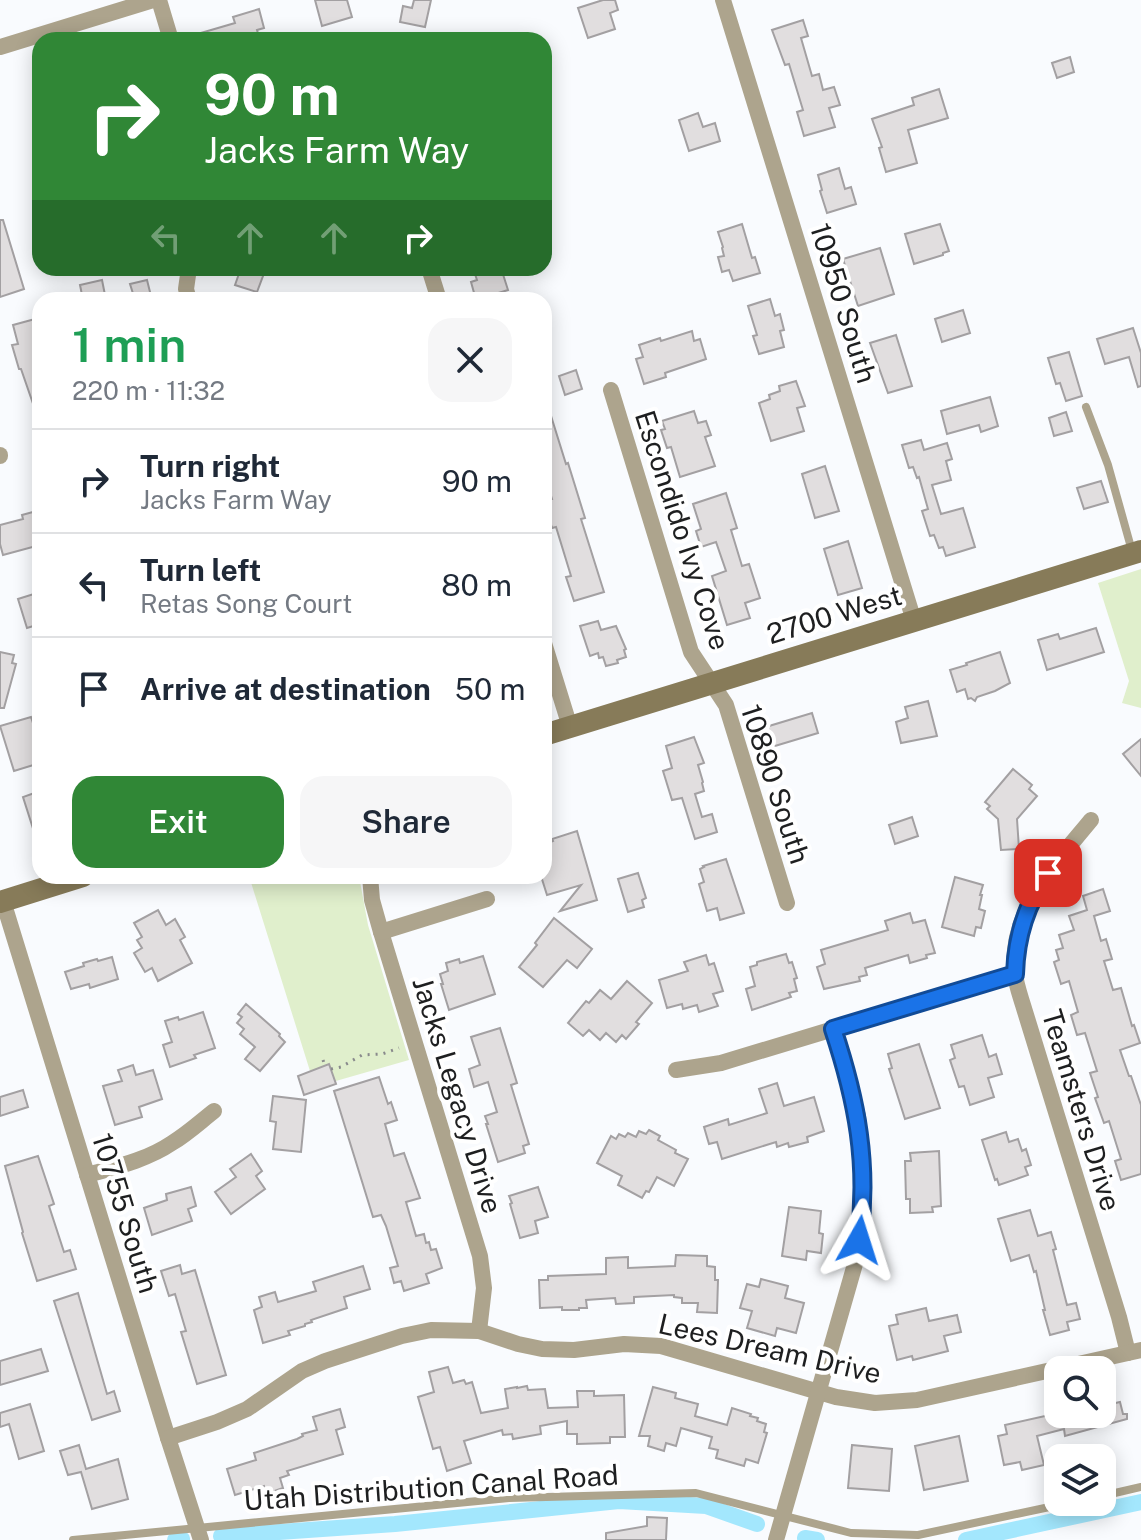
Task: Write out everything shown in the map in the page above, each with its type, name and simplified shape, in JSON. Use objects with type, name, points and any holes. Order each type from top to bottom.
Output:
[{"type":"main road","name":"2700 West","points":[[552,733],[1137,553]]},
{"type":"main road","points":[[2,901],[57,884]]},
{"type":"street","points":[[49,32],[153,0]]},
{"type":"street","points":[[159,0],[169,32]]},
{"type":"street","name":"10950 South","points":[[723,0],[914,621]]},
{"type":"street","points":[[0,47],[32,37]]},
{"type":"street","name":"Escondido Ivy Cove","points":[[611,390],[691,652],[710,684]]},
{"type":"street","points":[[552,669],[570,727]]},
{"type":"street","name":"10890 South","points":[[710,684],[726,705],[787,903]]},
{"type":"street","points":[[676,1070],[721,1063],[1015,974],[1018,940],[1033,895],[1091,820]]},
{"type":"street","name":"Jacks Legacy Drive","points":[[371,884],[381,932],[480,1256],[484,1288],[479,1331]]},
{"type":"street","points":[[381,932],[487,899]]},
{"type":"street","name":"10755 South","points":[[2,901],[198,1534]]},
{"type":"street","name":"Teamsters Drive","points":[[1015,974],[1119,1317],[1134,1352]]},
{"type":"street","points":[[776,1540],[855,1264],[862,1215],[864,1190],[858,1116],[833,1029]]},
{"type":"street","points":[[87,1175],[159,1151],[214,1111]]},
{"type":"street","name":"Lees Dream Drive","points":[[168,1438],[239,1413],[263,1400],[302,1371],[337,1356],[417,1332],[479,1331],[542,1349],[574,1350],[624,1344],[661,1346],[861,1402],[904,1402],[1134,1352]]},
{"type":"lane","points":[[1086,407],[1137,553]]},
{"type":"lane","points":[[1116,1493],[1141,1487]]},
{"type":"lane","name":"Utah Distribution Canal Road","points":[[73,1540],[198,1534],[509,1498],[604,1494],[696,1493],[851,1533],[918,1535],[1044,1508]]},
{"type":"path","points":[[331,1069],[362,1055],[382,1054],[399,1048]]},
{"type":"green space","points":[[1141,569],[1141,708],[1122,703],[1129,681],[1098,583]]},
{"type":"green space","points":[[252,884],[360,884],[368,925],[409,1060],[315,1087]]},
{"type":"building","points":[[315,0],[347,0],[352,17],[322,26]]},
{"type":"building","points":[[414,0],[431,0],[425,27],[400,22],[403,6],[412,8]]},
{"type":"building","points":[[603,0],[615,0],[618,10],[610,13],[615,29],[588,38],[578,8]]},
{"type":"building","points":[[259,9],[264,28],[258,32],[204,32],[235,23],[233,17]]},
{"type":"building","points":[[803,20],[808,36],[801,38],[812,76],[819,74],[823,90],[834,87],[840,105],[829,108],[835,127],[804,136],[797,112],[803,110],[789,64],[785,65],[772,30]]},
{"type":"building","points":[[1070,57],[1074,72],[1057,78],[1052,63]]},
{"type":"building","points":[[939,89],[948,118],[908,130],[917,163],[886,172],[879,148],[882,147],[872,119],[914,105],[912,98]]},
{"type":"building","points":[[698,113],[703,127],[715,123],[720,141],[689,151],[679,120]]},
{"type":"building","points":[[839,168],[845,189],[851,187],[856,204],[827,213],[818,175]]},
{"type":"building","points":[[0,220],[3,220],[24,289],[0,297]]},
{"type":"building","points":[[742,224],[760,273],[733,281],[729,270],[722,272],[718,257],[724,256],[718,232]]},
{"type":"building","points":[[940,224],[949,251],[914,264],[905,234]]},
{"type":"building","points":[[880,248],[894,294],[858,306],[843,259]]},
{"type":"building","points":[[238,276],[263,276],[257,292],[235,285]]},
{"type":"building","points":[[476,276],[504,276],[508,290],[474,292],[471,282],[477,280]]},
{"type":"building","points":[[102,280],[104,292],[81,292],[80,285]]},
{"type":"building","points":[[147,280],[150,292],[132,292],[130,284]]},
{"type":"building","points":[[770,299],[775,316],[780,314],[784,347],[759,354],[748,306]]},
{"type":"building","points":[[963,310],[970,333],[942,342],[935,319]]},
{"type":"building","points":[[32,320],[32,401],[12,345],[18,344],[13,325]]},
{"type":"building","points":[[1133,328],[1141,353],[1141,386],[1138,387],[1129,357],[1105,364],[1097,339]]},
{"type":"building","points":[[692,331],[694,341],[700,339],[706,359],[644,384],[636,359],[643,357],[639,345]]},
{"type":"building","points":[[896,335],[912,386],[888,393],[870,343]]},
{"type":"building","points":[[1069,352],[1082,396],[1066,401],[1060,383],[1056,384],[1048,358]]},
{"type":"building","points":[[576,370],[582,389],[565,395],[559,376]]},
{"type":"building","points":[[796,381],[805,406],[797,408],[804,431],[771,441],[759,403],[780,391],[779,386]]},
{"type":"building","points":[[990,397],[998,426],[981,432],[979,425],[947,434],[941,411]]},
{"type":"building","points":[[694,411],[698,423],[706,421],[711,435],[705,437],[715,466],[680,477],[671,447],[667,448],[661,430],[665,429],[662,421]]},
{"type":"building","points":[[1066,412],[1072,431],[1054,436],[1049,418]]},
{"type":"building","points":[[552,419],[585,518],[581,519],[604,592],[574,601],[566,577],[571,576],[556,527],[552,528]]},
{"type":"building","points":[[921,440],[924,450],[947,443],[952,459],[946,461],[951,480],[932,485],[941,514],[963,508],[975,547],[946,556],[934,535],[930,536],[922,511],[928,509],[919,477],[913,467],[909,468],[902,445]]},
{"type":"building","points":[[825,466],[839,511],[815,518],[802,474]]},
{"type":"building","points":[[1101,481],[1108,502],[1084,509],[1077,488]]},
{"type":"building","points":[[726,493],[737,528],[731,530],[742,566],[749,564],[760,598],[745,603],[750,618],[727,625],[712,576],[726,571],[716,542],[701,547],[696,531],[701,529],[693,504]]},
{"type":"building","points":[[32,512],[32,547],[3,555],[0,525],[23,519],[22,515]]},
{"type":"building","points":[[848,541],[862,588],[838,595],[824,549]]},
{"type":"building","points":[[32,595],[32,626],[27,628],[18,599]]},
{"type":"building","points":[[598,621],[601,630],[616,626],[626,649],[626,657],[617,660],[618,663],[606,666],[598,653],[590,656],[580,626]]},
{"type":"building","points":[[1096,628],[1104,652],[1047,670],[1038,640],[1058,634],[1060,639]]},
{"type":"building","points":[[0,652],[14,655],[12,663],[16,664],[4,708],[0,708]]},
{"type":"building","points":[[1000,652],[1010,683],[977,697],[975,701],[968,699],[965,689],[957,692],[950,670]]},
{"type":"building","points":[[928,701],[937,736],[901,743],[896,722],[908,718],[905,707]]},
{"type":"building","points":[[812,713],[818,733],[765,749],[759,729]]},
{"type":"building","points":[[31,717],[32,765],[14,771],[0,726]]},
{"type":"building","points":[[694,737],[704,763],[698,765],[704,791],[695,794],[702,817],[712,814],[717,832],[695,839],[682,798],[672,800],[663,771],[672,768],[666,746]]},
{"type":"building","points":[[1141,739],[1141,776],[1123,754]]},
{"type":"building","points":[[1013,769],[1032,785],[1029,789],[1037,796],[1017,819],[1019,849],[1001,850],[998,819],[987,809],[990,806],[985,802]]},
{"type":"building","points":[[32,794],[32,825],[23,797]]},
{"type":"building","points":[[912,817],[918,836],[895,844],[889,825]]},
{"type":"building","points":[[577,831],[597,900],[560,911],[581,885],[547,895],[544,884],[552,884],[552,839]]},
{"type":"building","points":[[726,859],[744,913],[720,920],[717,908],[707,911],[699,884],[704,882],[700,869]]},
{"type":"building","points":[[638,873],[646,898],[642,900],[644,907],[628,912],[618,879]]},
{"type":"building","points":[[955,877],[983,885],[979,909],[985,911],[981,928],[976,927],[974,936],[942,927]]},
{"type":"building","points":[[1103,889],[1110,911],[1094,916],[1101,941],[1106,939],[1112,959],[1104,961],[1113,990],[1121,988],[1140,1043],[1120,1050],[1141,1105],[1141,1174],[1121,1180],[1115,1161],[1121,1159],[1109,1121],[1104,1123],[1095,1098],[1098,1097],[1090,1073],[1097,1071],[1085,1033],[1077,1035],[1071,1015],[1078,1012],[1069,981],[1061,984],[1054,962],[1059,960],[1056,950],[1063,948],[1059,935],[1074,930],[1069,916],[1087,910],[1083,896]]},
{"type":"building","points":[[158,910],[166,925],[175,919],[185,937],[180,940],[192,963],[158,981],[152,968],[145,972],[134,953],[142,948],[137,940],[142,937],[134,923]]},
{"type":"building","points":[[910,913],[913,923],[925,920],[935,953],[910,963],[908,955],[865,968],[867,975],[859,977],[860,981],[824,989],[817,967],[825,964],[821,950],[888,930],[885,921]]},
{"type":"building","points":[[554,918],[592,949],[577,968],[567,960],[543,987],[519,967]]},
{"type":"building","points":[[786,954],[797,978],[794,979],[797,991],[789,993],[791,997],[752,1010],[746,989],[755,986],[750,967]]},
{"type":"building","points":[[706,955],[709,965],[714,963],[723,991],[713,994],[718,1006],[699,1012],[697,1005],[683,1009],[682,1004],[667,1008],[659,980],[688,971],[684,962]]},
{"type":"building","points":[[483,956],[495,994],[449,1010],[440,974],[448,971],[446,963],[459,959],[460,963]]},
{"type":"building","points":[[112,957],[118,979],[90,988],[89,984],[71,989],[65,972],[84,966],[83,963]]},
{"type":"building","points":[[627,981],[652,1003],[626,1039],[622,1035],[616,1042],[606,1033],[600,1040],[589,1030],[583,1036],[568,1023],[600,990],[611,999]]},
{"type":"building","points":[[246,1004],[285,1042],[260,1071],[245,1059],[255,1047],[240,1034],[244,1029],[237,1023],[242,1017],[238,1014]]},
{"type":"building","points":[[203,1012],[215,1048],[170,1067],[163,1045],[172,1042],[165,1021]]},
{"type":"building","points":[[500,1028],[517,1083],[511,1085],[529,1144],[523,1146],[525,1153],[498,1162],[485,1116],[497,1112],[488,1082],[474,1087],[469,1069],[480,1065],[471,1037]]},
{"type":"building","points":[[982,1035],[989,1057],[996,1054],[1002,1074],[988,1078],[994,1097],[970,1105],[964,1086],[959,1087],[950,1060],[955,1058],[951,1045]]},
{"type":"building","points":[[919,1044],[940,1108],[905,1119],[889,1069],[892,1068],[888,1054]]},
{"type":"building","points":[[329,1064],[336,1084],[304,1095],[298,1076]]},
{"type":"building","points":[[133,1065],[136,1075],[153,1070],[162,1099],[139,1107],[142,1117],[115,1125],[103,1086],[122,1081],[118,1070]]},
{"type":"building","points":[[379,1077],[397,1120],[385,1124],[394,1156],[404,1153],[420,1198],[406,1202],[416,1236],[424,1234],[431,1250],[436,1249],[442,1268],[426,1274],[429,1283],[404,1291],[401,1281],[394,1283],[390,1268],[398,1266],[386,1226],[381,1215],[373,1217],[334,1091]]},
{"type":"building","points":[[777,1083],[784,1106],[814,1097],[824,1131],[807,1137],[808,1142],[777,1147],[776,1142],[722,1159],[717,1142],[709,1144],[704,1127],[728,1119],[729,1125],[767,1113],[759,1089]]},
{"type":"building","points":[[23,1090],[28,1107],[0,1116],[0,1097]]},
{"type":"building","points":[[273,1096],[306,1100],[301,1152],[273,1149],[276,1122],[270,1121]]},
{"type":"building","points":[[649,1130],[660,1136],[658,1140],[676,1150],[675,1153],[688,1159],[674,1186],[657,1177],[642,1198],[618,1185],[622,1176],[597,1163],[611,1136],[616,1139],[619,1134],[625,1137],[628,1133],[636,1137],[639,1131],[646,1134]]},
{"type":"building","points":[[1006,1132],[1009,1142],[1018,1139],[1022,1151],[1026,1149],[1031,1165],[1025,1167],[1028,1175],[999,1185],[982,1140]]},
{"type":"building","points":[[939,1151],[941,1206],[932,1207],[933,1212],[910,1213],[910,1199],[906,1199],[905,1161],[911,1161],[910,1153]]},
{"type":"building","points":[[251,1154],[262,1171],[256,1176],[265,1189],[231,1214],[215,1192],[236,1177],[230,1169]]},
{"type":"building","points":[[38,1156],[54,1204],[49,1206],[64,1252],[70,1250],[76,1269],[37,1281],[5,1166]]},
{"type":"building","points":[[191,1187],[196,1206],[188,1209],[192,1221],[152,1235],[144,1208],[167,1200],[166,1194]]},
{"type":"building","points":[[538,1187],[548,1217],[535,1221],[538,1233],[520,1238],[509,1196]]},
{"type":"building","points":[[789,1207],[821,1211],[821,1253],[807,1251],[806,1260],[782,1256]]},
{"type":"building","points":[[1030,1210],[1038,1236],[1051,1232],[1067,1305],[1076,1303],[1080,1319],[1067,1322],[1069,1330],[1050,1335],[1036,1271],[1029,1255],[1011,1261],[998,1219]]},
{"type":"building","points":[[676,1255],[707,1256],[707,1266],[715,1267],[715,1280],[718,1280],[717,1313],[697,1312],[698,1303],[682,1303],[682,1298],[674,1295],[634,1297],[634,1303],[616,1304],[615,1298],[586,1300],[587,1308],[579,1310],[540,1308],[539,1280],[548,1280],[548,1276],[606,1274],[606,1258],[628,1257],[628,1268],[675,1266]]},
{"type":"building","points":[[180,1265],[182,1274],[195,1270],[226,1375],[197,1384],[181,1332],[186,1331],[175,1294],[169,1296],[161,1271]]},
{"type":"building","points":[[363,1266],[370,1289],[344,1297],[347,1308],[311,1320],[305,1326],[288,1331],[290,1335],[263,1343],[254,1310],[262,1307],[259,1297],[275,1292],[278,1302],[316,1291],[313,1282]]},
{"type":"building","points":[[761,1279],[788,1286],[785,1298],[804,1303],[796,1333],[777,1328],[775,1336],[747,1328],[752,1311],[740,1308],[747,1284],[759,1287]]},
{"type":"building","points":[[78,1293],[107,1394],[114,1391],[120,1411],[92,1420],[54,1301]]},
{"type":"building","points":[[926,1308],[929,1321],[957,1315],[961,1332],[944,1336],[948,1351],[913,1360],[912,1356],[897,1360],[889,1326],[898,1324],[896,1315]]},
{"type":"building","points":[[41,1349],[48,1371],[0,1385],[0,1361]]},
{"type":"building","points":[[448,1367],[453,1383],[464,1380],[466,1384],[472,1382],[481,1413],[508,1408],[505,1389],[517,1387],[545,1389],[548,1408],[578,1407],[577,1391],[594,1391],[594,1396],[624,1395],[625,1437],[610,1437],[610,1443],[577,1444],[577,1434],[567,1434],[567,1421],[540,1426],[541,1434],[513,1439],[512,1434],[503,1435],[502,1430],[464,1441],[471,1463],[447,1471],[440,1447],[433,1449],[418,1397],[434,1392],[429,1372]]},
{"type":"building","points":[[653,1387],[676,1393],[675,1398],[698,1404],[695,1416],[727,1425],[732,1408],[758,1418],[757,1421],[766,1424],[764,1432],[767,1433],[758,1463],[746,1459],[744,1466],[716,1458],[718,1450],[709,1448],[712,1437],[681,1428],[676,1446],[666,1443],[664,1451],[648,1446],[650,1436],[639,1436]]},
{"type":"building","points":[[1120,1402],[1127,1419],[1116,1422],[1116,1403]]},
{"type":"building","points":[[30,1404],[44,1451],[19,1459],[9,1424],[0,1427],[0,1413]]},
{"type":"building","points":[[340,1409],[345,1427],[336,1430],[343,1454],[287,1471],[289,1475],[280,1478],[283,1488],[266,1494],[264,1486],[235,1495],[227,1469],[256,1460],[254,1453],[317,1430],[313,1417]]},
{"type":"building","points":[[1044,1416],[1044,1428],[1094,1428],[1065,1436],[1064,1429],[1037,1436],[1044,1465],[1022,1470],[1020,1462],[1004,1465],[998,1436],[1007,1434],[1005,1425]]},
{"type":"building","points":[[959,1436],[968,1481],[924,1490],[915,1446]]},
{"type":"building","points":[[79,1445],[86,1469],[118,1459],[128,1499],[92,1509],[81,1472],[68,1475],[60,1451]]},
{"type":"building","points":[[852,1445],[892,1449],[889,1491],[848,1488]]},
{"type":"building","points":[[647,1517],[667,1518],[666,1540],[606,1540],[606,1533],[647,1526]]},
{"type":"waterway","points":[[221,1536],[395,1524],[619,1501],[706,1506],[757,1524]]},
{"type":"waterway","points":[[966,1540],[1141,1502]]},
{"type":"waterway","points":[[805,1538],[817,1540]]},
{"type":"waterway","points":[[175,1540],[182,1539]]},
{"type":"route","points":[[859,1240],[864,1190],[861,1140],[852,1091],[833,1029],[1015,974],[1022,924],[1033,895],[1048,873]]}]
